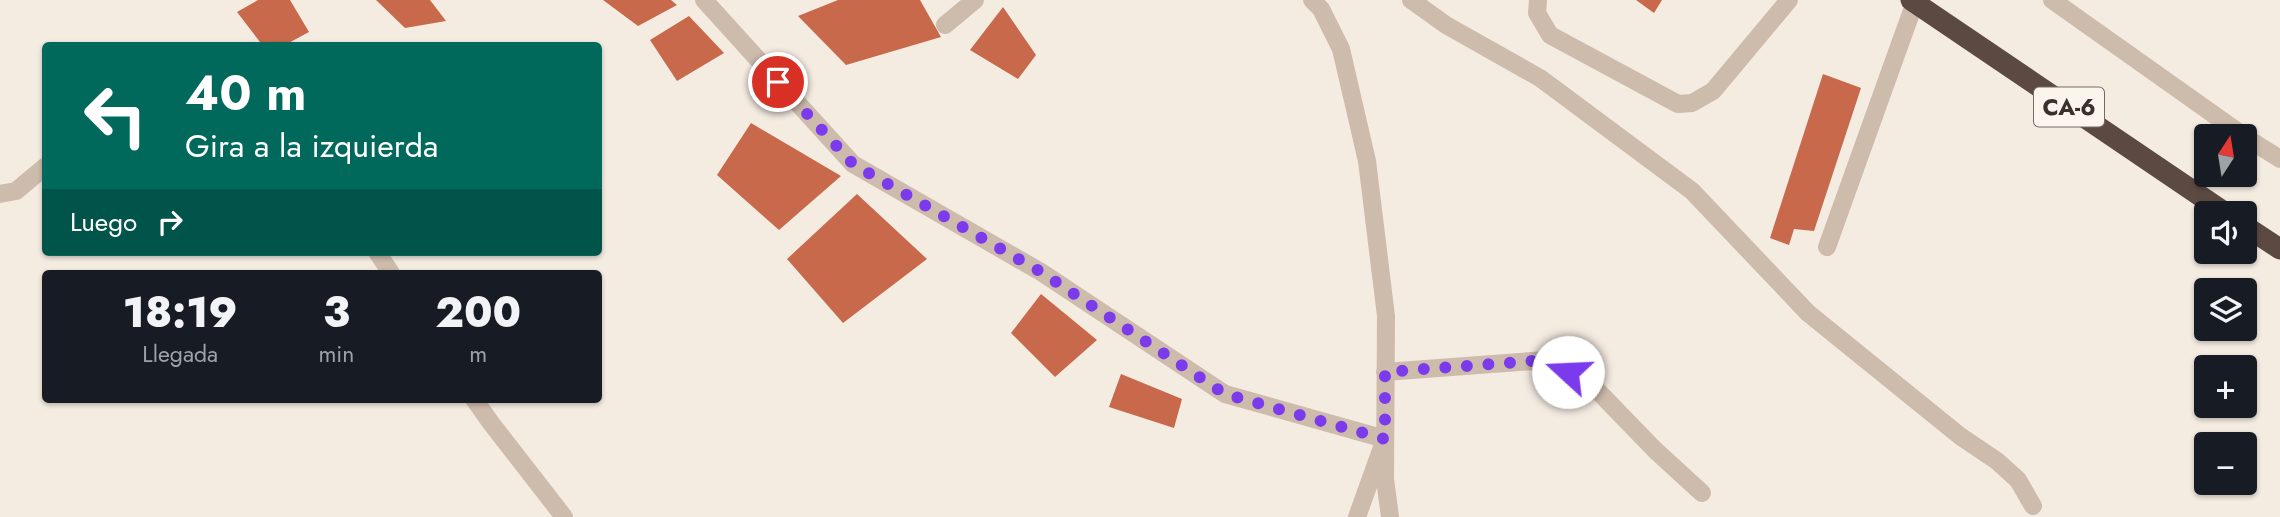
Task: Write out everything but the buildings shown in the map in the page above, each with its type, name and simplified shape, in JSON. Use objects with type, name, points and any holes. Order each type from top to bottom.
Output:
[{"type":"highway","name":"CA-6","points":[[1913,1],[2208,201]]},
{"type":"highway","points":[[2257,234],[2280,249]]},
{"type":"street","points":[[704,0],[853,164],[1041,272],[1225,394],[1385,439]]},
{"type":"street","points":[[945,25],[975,0]]},
{"type":"street","points":[[1411,0],[1446,25],[1540,78],[1692,191],[1808,313],[1950,428],[1997,461],[2018,480],[2033,506]]},
{"type":"street","points":[[1538,0],[1537,13],[1549,36],[1678,104],[1692,103],[1713,91],[1788,0]]},
{"type":"street","points":[[2052,0],[2226,124]]},
{"type":"street","points":[[1826,247],[1913,1]]},
{"type":"street","points":[[1321,3],[1341,49],[1367,161],[1386,316],[1385,479],[1390,517]]},
{"type":"street","points":[[2258,146],[2280,159]]},
{"type":"street","points":[[0,194],[16,191],[42,169]]},
{"type":"street","points":[[1385,372],[1546,360],[1591,384],[1655,450],[1702,493]]},
{"type":"street","points":[[477,403],[564,517]]},
{"type":"street","points":[[1357,517],[1385,439]]},
{"type":"route","points":[[778,82],[853,164],[1041,272],[1225,394],[1385,439],[1385,372],[1546,360],[1568,372]]}]
